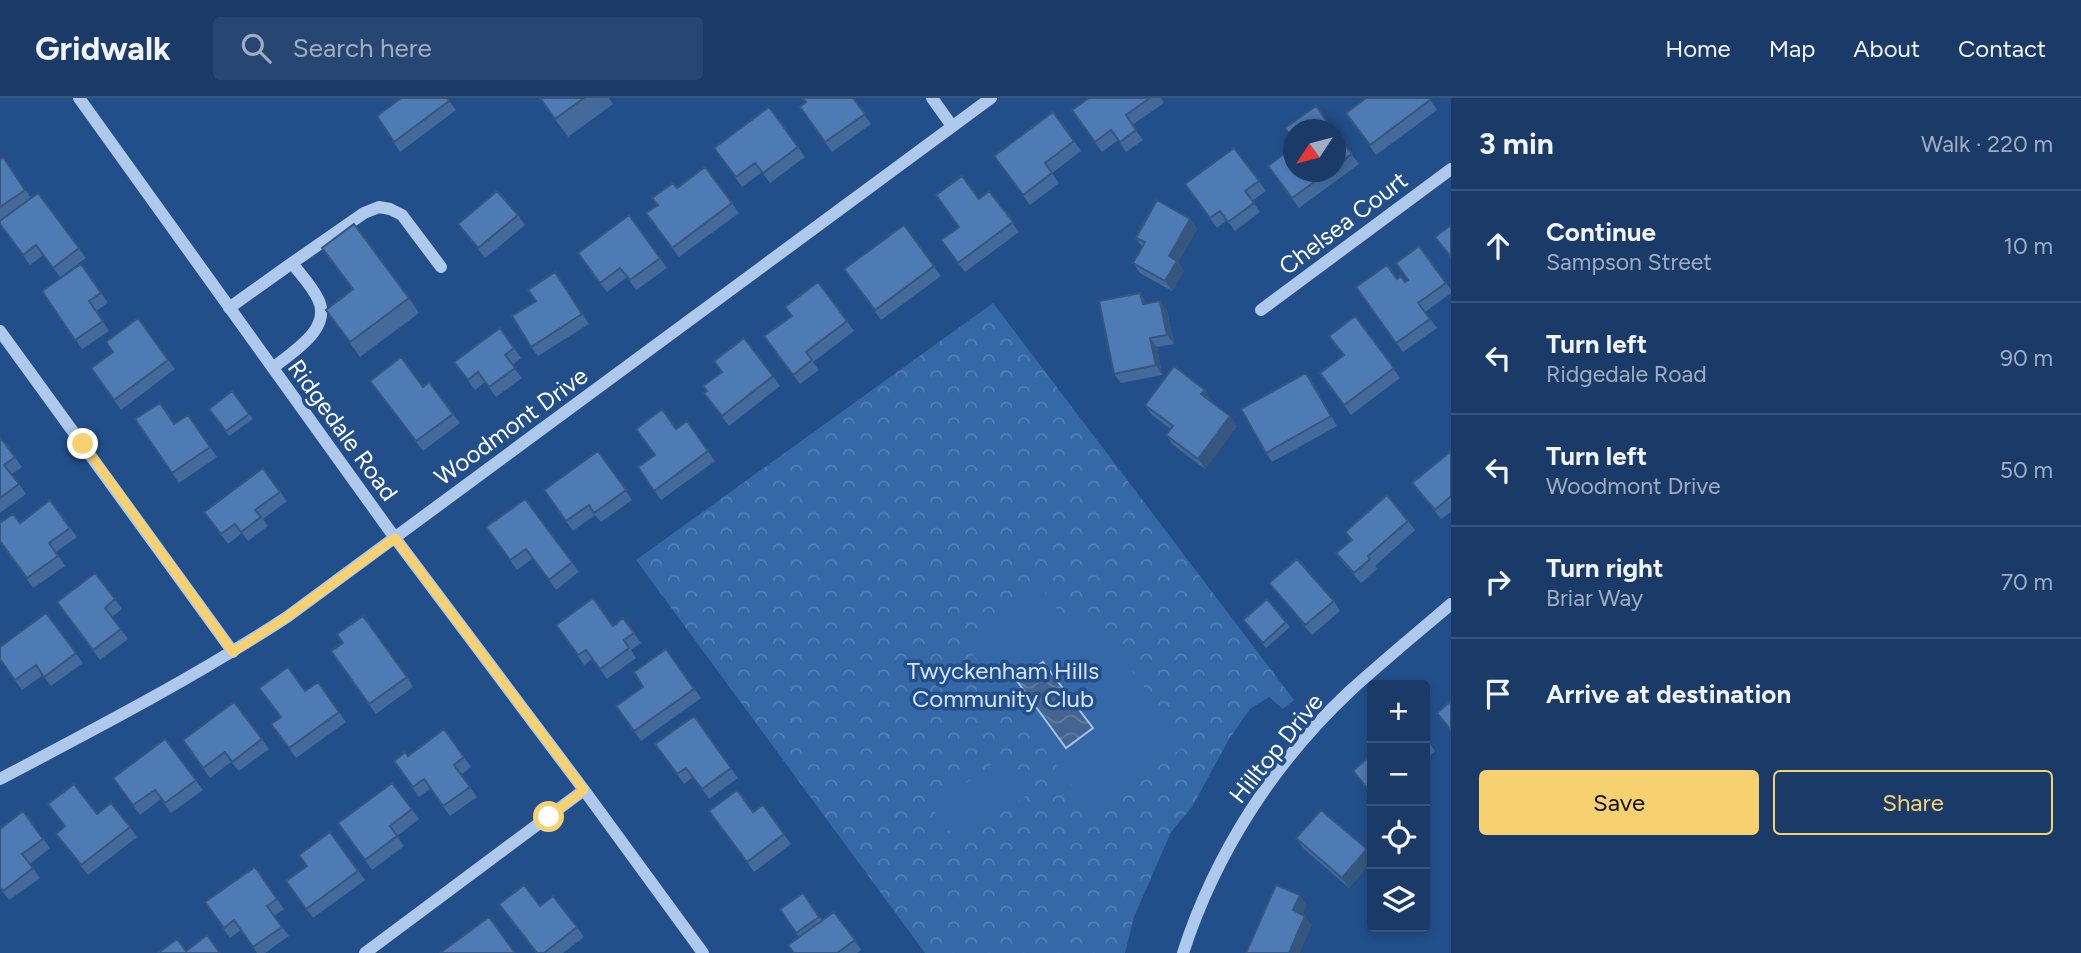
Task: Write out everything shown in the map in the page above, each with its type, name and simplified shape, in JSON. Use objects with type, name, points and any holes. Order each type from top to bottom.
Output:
[{"type":"street","name":"Ridgedale Road","points":[[79,98],[395,538],[703,953]]},
{"type":"street","points":[[932,98],[953,126]]},
{"type":"street","name":"Woodmont Drive","points":[[0,779],[152,698],[233,652],[287,617],[990,98]]},
{"type":"street","name":"Chelsea Court","points":[[1261,310],[1451,169]]},
{"type":"street","points":[[229,308],[364,213],[379,207],[401,215],[440,267]]},
{"type":"street","points":[[272,368],[313,334],[321,319],[318,299],[292,262]]},
{"type":"street","points":[[0,331],[233,652]]},
{"type":"street","name":"Hilltop Drive","points":[[1183,953],[1210,881],[1232,839],[1287,761],[1317,724],[1350,691],[1451,604]]},
{"type":"street","points":[[365,953],[584,790]]},
{"type":"green space","name":"Twyckenham Hills Community Club","points":[[993,303],[1294,700],[1283,709],[1269,697],[1250,709],[1229,739],[1192,807],[1171,832],[1134,917],[1125,953],[925,953],[636,560]]},
{"type":"green space","points":[[1041,587],[1065,620],[1083,606],[1187,744],[1093,814],[965,644]]},
{"type":"green space","points":[[1007,753],[1034,790],[959,844],[932,808]]},
{"type":"water","points":[[1043,662],[1093,728],[1066,748],[1017,681]]},
{"type":"building","points":[[401,98],[447,98],[449,101],[394,142],[377,116]]},
{"type":"building","points":[[540,98],[584,98],[555,119]]},
{"type":"building","points":[[802,98],[853,98],[865,114],[825,142],[800,107],[806,102]]},
{"type":"building","points":[[1089,98],[1150,98],[1126,115],[1136,130],[1120,142],[1111,130],[1095,142],[1072,110]]},
{"type":"building","points":[[1366,98],[1430,100],[1370,145],[1346,113]]},
{"type":"building","points":[[1316,106],[1325,119],[1298,119]]},
{"type":"building","points":[[769,107],[798,147],[763,173],[755,163],[736,177],[714,148]]},
{"type":"building","points":[[1053,112],[1074,141],[1045,163],[1052,173],[1023,195],[994,156]]},
{"type":"building","points":[[1346,146],[1352,154],[1346,158]]},
{"type":"building","points":[[1234,148],[1259,181],[1245,191],[1254,203],[1228,222],[1220,211],[1210,218],[1185,184]]},
{"type":"building","points":[[1283,155],[1283,182],[1314,182],[1292,198],[1268,166]]},
{"type":"building","points":[[3,157],[25,190],[0,207],[0,160]]},
{"type":"building","points":[[705,167],[732,203],[672,248],[646,213],[658,205],[652,198],[673,183],[677,188]]},
{"type":"building","points":[[962,176],[979,199],[989,191],[1013,222],[958,263],[941,240],[959,227],[936,195]]},
{"type":"building","points":[[497,191],[518,215],[478,248],[458,224]]},
{"type":"building","points":[[38,193],[79,248],[53,268],[36,245],[23,255],[0,224],[0,221]]},
{"type":"building","points":[[1157,200],[1190,219],[1169,256],[1177,261],[1165,281],[1133,263],[1145,242],[1136,238]]},
{"type":"building","points":[[629,215],[660,258],[630,280],[620,268],[600,283],[578,253]]},
{"type":"building","points":[[354,224],[409,298],[350,342],[326,310],[353,289],[322,248]]},
{"type":"building","points":[[904,225],[934,266],[875,310],[844,269]]},
{"type":"building","points":[[1451,225],[1451,257],[1435,237]]},
{"type":"building","points":[[1419,246],[1446,283],[1418,303],[1430,319],[1396,343],[1356,287],[1387,265],[1397,279],[1401,276],[1405,282],[1408,280],[1396,263]]},
{"type":"building","points":[[81,264],[101,293],[89,301],[103,321],[75,340],[42,291]]},
{"type":"building","points":[[555,272],[582,314],[531,347],[512,316],[536,301],[528,290]]},
{"type":"building","points":[[818,282],[847,321],[806,352],[812,360],[793,375],[764,336],[792,316],[785,307]]},
{"type":"building","points":[[1140,293],[1143,304],[1160,301],[1167,335],[1150,338],[1156,365],[1114,374],[1099,301]]},
{"type":"building","points":[[1355,316],[1394,368],[1344,405],[1320,373],[1344,355],[1329,336]]},
{"type":"building","points":[[138,318],[168,360],[114,400],[91,368],[113,352],[106,342]]},
{"type":"building","points":[[500,328],[514,348],[505,355],[515,368],[489,387],[478,372],[468,380],[454,362]]},
{"type":"building","points":[[744,338],[773,376],[722,416],[704,393],[707,391],[703,386],[722,372],[714,361]]},
{"type":"building","points":[[401,357],[423,387],[429,382],[453,414],[416,441],[370,381]]},
{"type":"building","points":[[1174,366],[1205,390],[1201,394],[1230,416],[1198,459],[1166,435],[1173,426],[1145,405]]},
{"type":"building","points":[[1306,373],[1331,416],[1266,453],[1241,409]]},
{"type":"building","points":[[232,391],[249,414],[226,431],[209,409]]},
{"type":"building","points":[[160,403],[174,424],[188,415],[210,447],[172,473],[135,419]]},
{"type":"building","points":[[662,409],[676,429],[687,421],[708,451],[654,491],[638,467],[655,455],[636,429]]},
{"type":"building","points":[[0,437],[15,457],[4,465],[19,484],[0,498]]},
{"type":"building","points":[[598,451],[626,490],[594,513],[589,505],[566,521],[544,490]]},
{"type":"building","points":[[1451,451],[1451,496],[1435,510],[1412,483]]},
{"type":"building","points":[[263,468],[280,492],[255,510],[261,517],[241,532],[235,524],[221,534],[204,512]]},
{"type":"building","points":[[1387,495],[1408,521],[1368,556],[1370,559],[1354,573],[1336,553],[1352,540],[1345,532]]},
{"type":"building","points":[[525,499],[572,562],[549,580],[526,549],[510,560],[486,527]]},
{"type":"building","points":[[50,500],[70,528],[49,543],[58,556],[27,578],[0,541],[0,523],[13,514],[20,523]]},
{"type":"building","points":[[1297,559],[1334,601],[1305,625],[1269,583]]},
{"type":"building","points":[[95,573],[115,599],[105,608],[121,629],[93,650],[57,602]]},
{"type":"building","points":[[593,598],[613,626],[623,618],[634,633],[624,640],[629,648],[600,669],[586,650],[578,655],[556,625]]},
{"type":"building","points":[[1267,599],[1286,622],[1263,643],[1243,620]]},
{"type":"building","points":[[46,613],[76,653],[44,677],[36,665],[15,680],[0,659],[0,647]]},
{"type":"building","points":[[363,616],[407,677],[369,704],[331,651],[343,643],[337,634]]},
{"type":"building","points":[[666,649],[694,689],[634,731],[616,706],[643,687],[634,672]]},
{"type":"building","points":[[288,667],[305,691],[318,682],[339,712],[289,748],[271,724],[281,717],[259,688]]},
{"type":"building","points":[[1451,701],[1451,730],[1437,713]]},
{"type":"building","points":[[234,702],[262,739],[232,762],[225,752],[203,768],[183,740]]},
{"type":"building","points":[[694,716],[731,768],[702,789],[686,768],[677,774],[655,744]]},
{"type":"building","points":[[444,729],[464,757],[454,765],[470,787],[443,806],[424,779],[413,787],[394,761],[405,752],[408,756]]},
{"type":"building","points":[[165,739],[196,780],[165,803],[155,790],[133,805],[113,778]]},
{"type":"building","points":[[1367,758],[1367,788],[1353,771]]},
{"type":"building","points":[[392,783],[412,809],[390,826],[397,836],[365,860],[338,823]]},
{"type":"building","points":[[74,784],[97,814],[111,803],[130,827],[81,865],[56,834],[65,826],[48,804]]},
{"type":"building","points":[[737,790],[753,812],[763,805],[784,834],[747,862],[709,811]]},
{"type":"building","points":[[1321,810],[1367,849],[1342,878],[1296,838]]},
{"type":"building","points":[[23,811],[43,839],[22,854],[33,868],[3,891],[0,887],[0,829]]},
{"type":"building","points":[[330,832],[358,871],[306,909],[286,881],[307,866],[299,855]]},
{"type":"building","points":[[255,867],[277,899],[267,906],[282,927],[253,947],[234,920],[224,928],[205,902]]},
{"type":"building","points":[[524,885],[540,906],[553,896],[577,927],[544,953],[537,953],[499,904]]},
{"type":"building","points":[[1276,885],[1300,895],[1293,910],[1305,916],[1289,953],[1246,953]]},
{"type":"building","points":[[803,893],[819,917],[796,933],[780,909]]},
{"type":"building","points":[[834,912],[855,940],[837,953],[794,953],[788,945]]},
{"type":"building","points":[[489,917],[515,953],[440,953]]},
{"type":"building","points":[[207,935],[220,953],[158,953],[177,939],[186,951]]},
{"type":"route","points":[[83,444],[233,652],[287,617],[395,538],[584,790],[549,817]]}]
